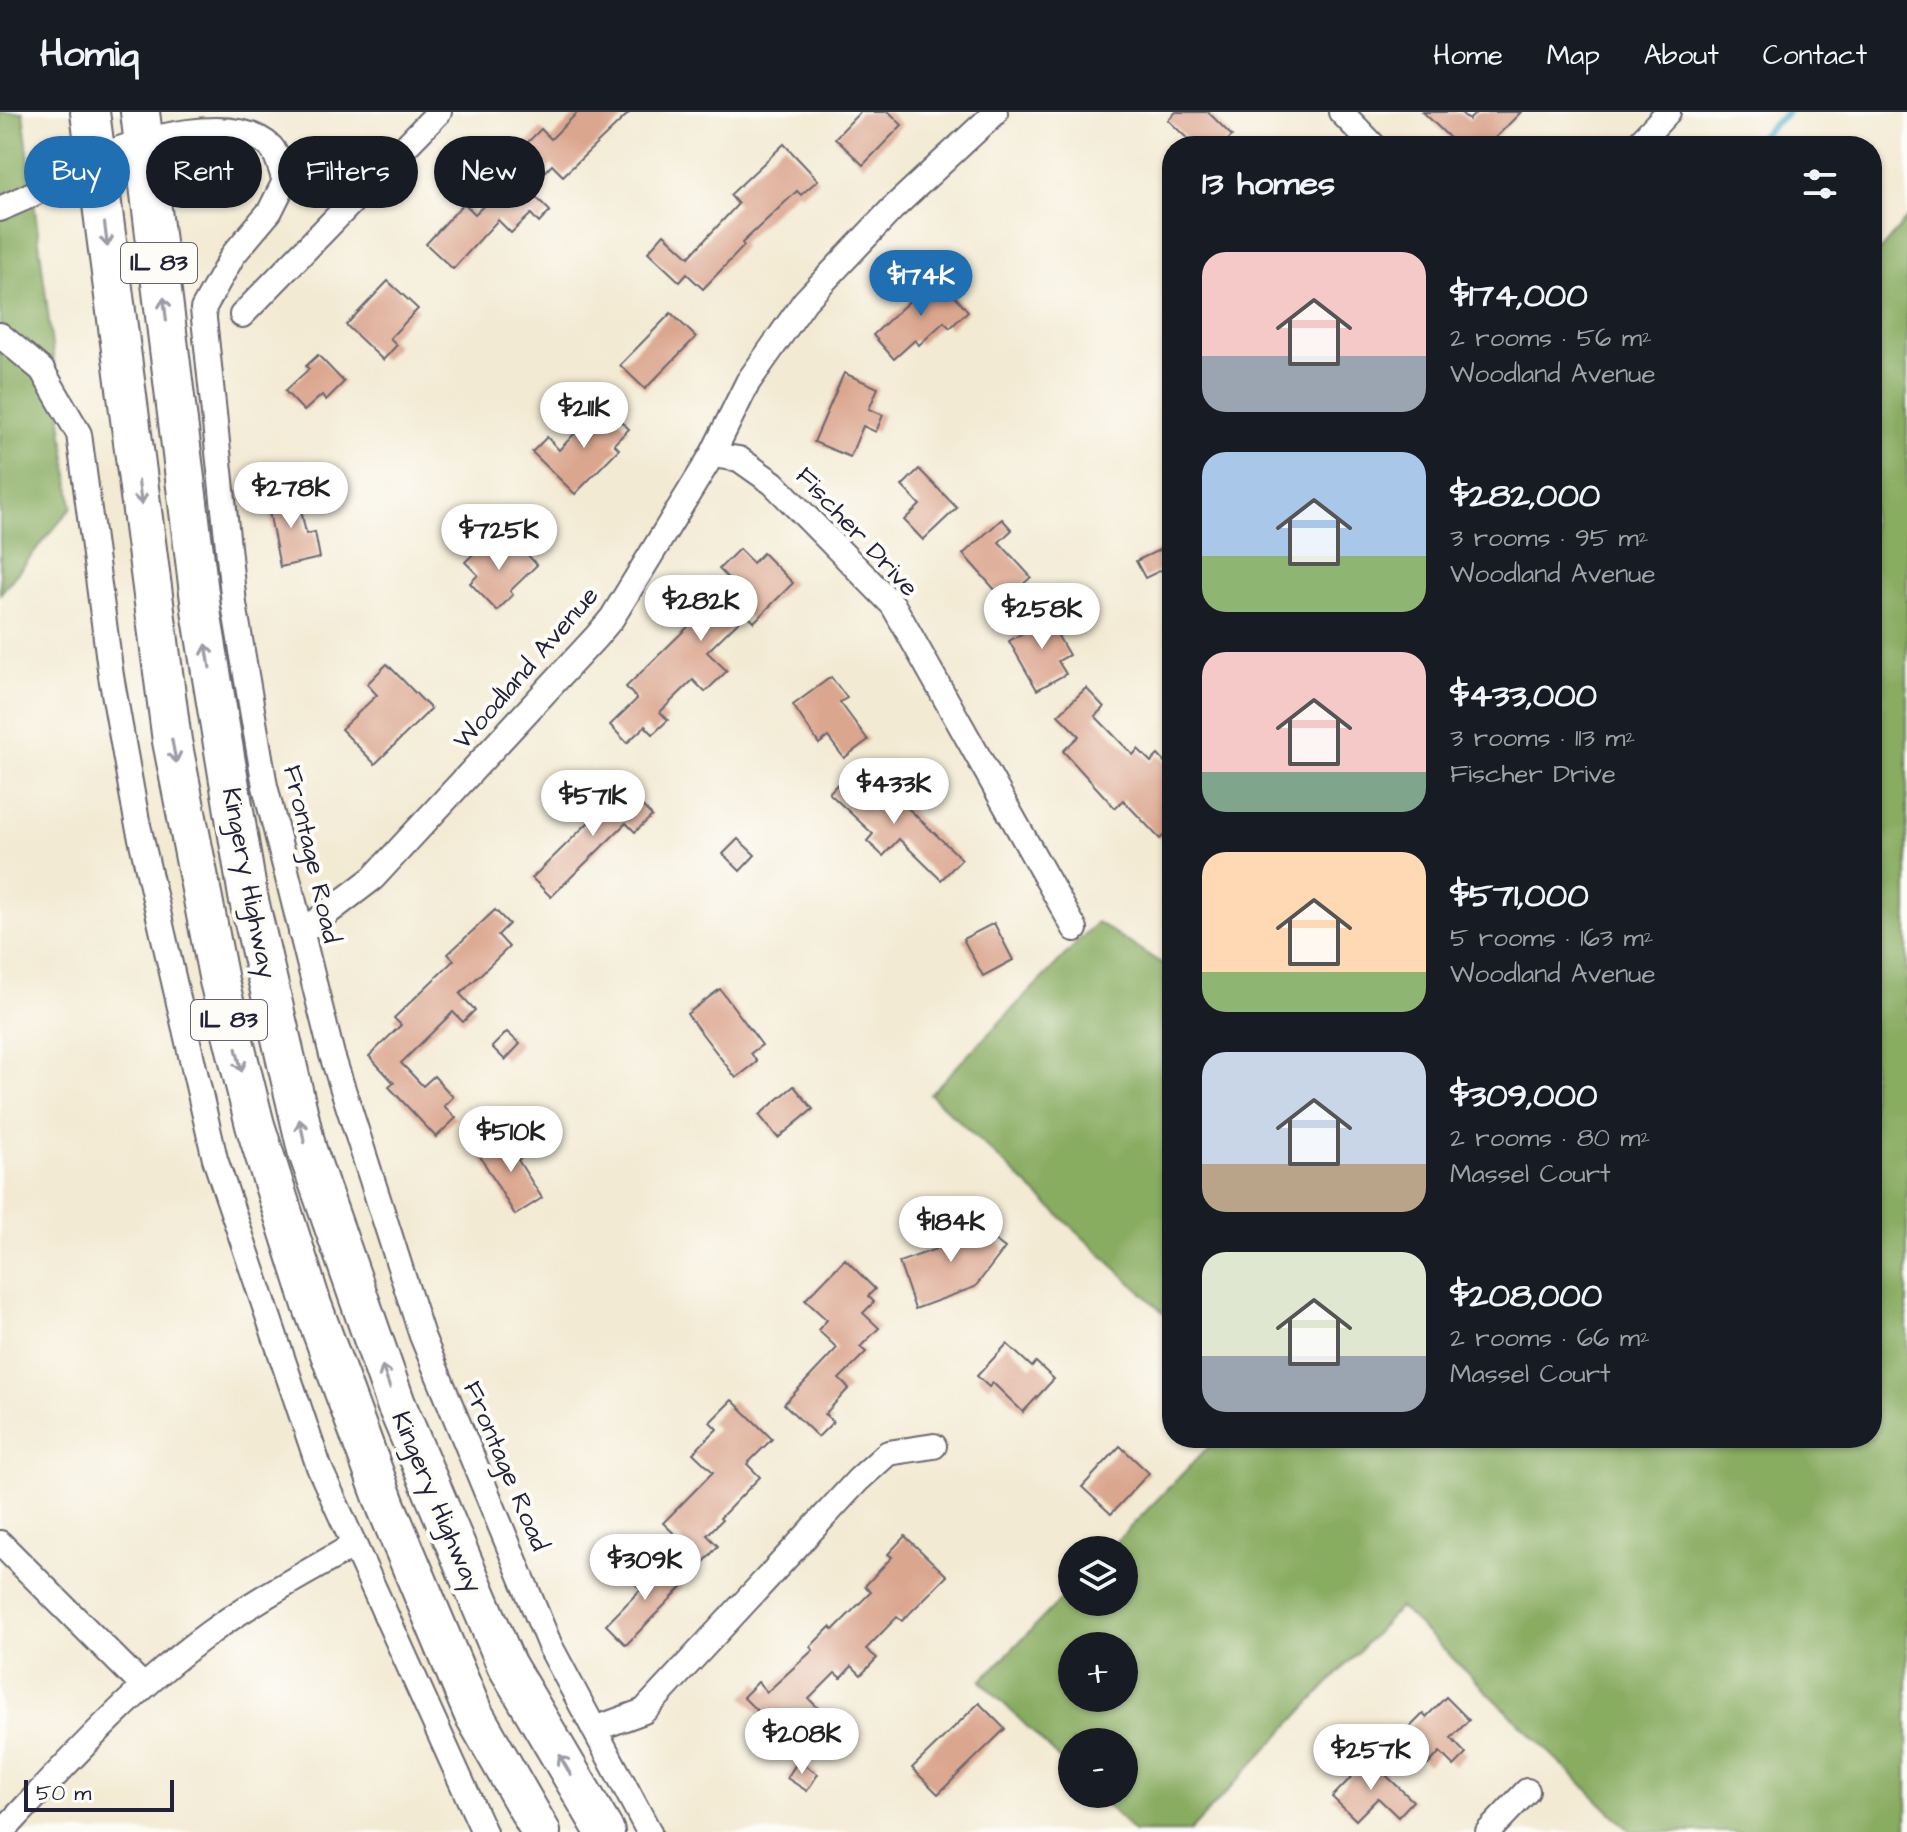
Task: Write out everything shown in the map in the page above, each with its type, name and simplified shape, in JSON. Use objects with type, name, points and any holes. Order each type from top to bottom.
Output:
[{"type":"highway","name":"Kingery Highway","points":[[90,112],[93,136]]},
{"type":"highway","name":"Kingery Highway","points":[[142,126],[202,617],[248,896],[307,1150],[396,1404],[506,1664],[605,1832]]},
{"type":"highway","name":"Kingery Highway","points":[[103,208],[172,741],[219,981],[255,1125],[312,1305],[386,1506],[473,1713],[541,1832]]},
{"type":"street","points":[[242,315],[439,112]]},
{"type":"street","points":[[1341,112],[1364,136]]},
{"type":"street","points":[[1645,136],[1668,112]]},
{"type":"street","name":"Woodland Avenue","points":[[301,933],[373,878],[596,637],[612,618],[712,455],[748,382],[805,301],[892,209],[995,113]]},
{"type":"street","name":"Frontage Road","points":[[142,126],[236,128],[256,135],[272,148],[285,181],[270,211],[233,255],[203,309],[234,604],[265,786],[332,1055],[422,1336],[550,1646],[649,1832]]},
{"type":"street","name":"Frontage Road","points":[[0,209],[24,198]]},
{"type":"street","points":[[0,335],[42,370],[79,434],[111,676],[137,821],[215,1159],[319,1467],[484,1832]]},
{"type":"street","name":"Fischer Drive","points":[[712,455],[739,459],[773,483],[893,605],[1075,929]]},
{"type":"street","points":[[595,1729],[644,1711],[858,1480],[888,1453],[934,1446]]},
{"type":"street","points":[[0,1543],[143,1686]]},
{"type":"street","points":[[2,1832],[92,1735],[143,1686],[211,1632],[354,1545]]},
{"type":"street","points":[[1488,1832],[1527,1791]]},
{"type":"green space","points":[[0,112],[23,112],[26,136],[24,208],[35,208],[72,507],[0,594]]},
{"type":"green space","points":[[1907,218],[1907,1832],[1631,1832],[1400,1607],[1189,1832],[1134,1832],[1109,1808],[1138,1808],[1138,1728],[1058,1728],[1058,1757],[981,1681],[1058,1602],[1058,1616],[1138,1616],[1138,1536],[1122,1536],[1207,1448],[1882,1448],[1882,248]]},
{"type":"green space","points":[[1097,922],[1162,964],[1162,1312],[930,1094]]},
{"type":"building","points":[[578,112],[630,112],[563,176],[552,165],[545,172],[545,136],[534,136],[541,129],[551,139]]},
{"type":"building","points":[[860,112],[889,112],[902,125],[863,165],[835,138]]},
{"type":"building","points":[[1176,112],[1208,112],[1232,136],[1185,136],[1168,120]]},
{"type":"building","points":[[1423,112],[1460,112],[1469,120],[1477,112],[1521,112],[1497,136],[1448,136]]},
{"type":"building","points":[[784,144],[818,180],[801,195],[797,191],[742,243],[744,246],[703,289],[687,274],[680,282],[648,252],[664,234],[689,257],[738,204],[730,195]]},
{"type":"building","points":[[545,206],[550,211],[539,223],[531,214],[511,233],[498,220],[453,269],[426,244],[459,208],[469,208],[475,214],[481,208]]},
{"type":"building","points":[[936,276],[968,311],[950,328],[944,322],[919,345],[915,340],[894,359],[873,335]]},
{"type":"building","points":[[388,281],[418,309],[390,338],[397,345],[383,360],[346,325]]},
{"type":"building","points":[[671,313],[696,337],[645,389],[620,365]]},
{"type":"building","points":[[318,355],[344,382],[326,400],[322,395],[304,411],[285,391],[309,369],[306,366]]},
{"type":"building","points":[[844,373],[878,388],[869,409],[883,415],[876,432],[863,426],[850,457],[814,442]]},
{"type":"building","points":[[603,404],[629,429],[614,444],[619,449],[575,494],[532,452],[547,437],[559,450]]},
{"type":"building","points":[[919,469],[957,508],[923,540],[904,520],[920,505],[902,486]]},
{"type":"building","points":[[297,490],[306,534],[315,532],[320,558],[280,567],[266,496]]},
{"type":"building","points":[[1002,519],[1012,530],[999,542],[1031,577],[1005,601],[963,554]]},
{"type":"building","points":[[514,540],[537,565],[510,591],[513,595],[497,611],[470,583],[478,575],[465,562],[487,541],[500,554]]},
{"type":"building","points":[[739,549],[753,563],[763,553],[793,583],[754,622],[746,614],[707,652],[727,671],[705,692],[693,680],[660,712],[668,720],[653,734],[645,726],[627,743],[610,725],[637,699],[626,687],[733,583],[719,569]]},
{"type":"building","points":[[1162,551],[1162,570],[1145,578],[1136,561]]},
{"type":"building","points":[[1058,613],[1068,630],[1058,636],[1069,655],[1058,661],[1066,674],[1037,690],[1009,641]]},
{"type":"building","points":[[387,664],[431,709],[375,764],[341,729],[377,695],[367,684]]},
{"type":"building","points":[[831,677],[847,698],[840,702],[868,740],[844,758],[828,737],[819,744],[793,705]]},
{"type":"building","points":[[1086,688],[1104,707],[1095,716],[1133,755],[1138,749],[1151,762],[1158,755],[1162,759],[1160,839],[1123,800],[1115,808],[1063,751],[1079,736],[1058,715]]},
{"type":"building","points":[[851,770],[890,808],[898,799],[962,859],[941,880],[899,839],[883,856],[867,841],[873,834],[829,793]]},
{"type":"building","points":[[620,782],[652,816],[635,832],[626,823],[551,897],[532,878],[603,808],[598,803]]},
{"type":"building","points":[[738,839],[755,855],[740,871],[723,854]]},
{"type":"building","points":[[495,910],[509,924],[498,935],[509,947],[460,994],[475,1010],[463,1022],[453,1012],[401,1063],[423,1086],[434,1076],[453,1097],[444,1106],[456,1118],[436,1137],[389,1087],[394,1083],[369,1056],[401,1025],[394,1018],[454,960],[448,954]]},
{"type":"building","points":[[994,923],[1013,960],[983,976],[963,939]]},
{"type":"building","points":[[720,989],[762,1045],[751,1053],[757,1062],[736,1078],[687,1014]]},
{"type":"building","points":[[507,1032],[520,1044],[505,1060],[492,1047]]},
{"type":"building","points":[[794,1086],[813,1109],[778,1138],[759,1115]]},
{"type":"building","points":[[515,1134],[527,1154],[518,1160],[542,1198],[515,1215],[480,1156]]},
{"type":"building","points":[[969,1214],[980,1229],[1005,1248],[975,1287],[915,1309],[899,1262],[936,1249],[959,1218]]},
{"type":"building","points":[[845,1259],[875,1289],[868,1296],[874,1302],[863,1313],[879,1328],[860,1347],[866,1352],[839,1379],[849,1388],[825,1414],[833,1422],[818,1437],[784,1404],[837,1348],[818,1330],[827,1320],[805,1300]]},
{"type":"building","points":[[1007,1344],[1032,1367],[1036,1362],[1054,1379],[1023,1412],[993,1383],[989,1387],[977,1376]]},
{"type":"building","points":[[732,1400],[772,1439],[747,1464],[760,1477],[707,1535],[718,1546],[704,1562],[663,1523],[713,1472],[693,1453],[717,1429],[710,1422]]},
{"type":"building","points":[[1120,1446],[1149,1473],[1111,1514],[1082,1487]]},
{"type":"building","points":[[905,1536],[947,1576],[902,1621],[897,1617],[866,1649],[877,1658],[861,1675],[852,1666],[841,1678],[835,1673],[809,1699],[822,1712],[791,1744],[743,1697],[758,1682],[767,1692],[813,1650],[810,1647],[830,1627],[833,1630],[871,1592],[865,1586],[892,1557],[888,1554]]},
{"type":"building","points":[[655,1559],[683,1586],[626,1645],[606,1625],[641,1589],[633,1582]]},
{"type":"building","points":[[1446,1697],[1469,1720],[1451,1738],[1466,1754],[1454,1766],[1440,1752],[1428,1765],[1400,1737]]},
{"type":"building","points":[[979,1703],[1005,1729],[938,1794],[912,1768]]},
{"type":"building","points":[[1369,1759],[1413,1801],[1398,1817],[1378,1798],[1356,1820],[1332,1797]]},
{"type":"building","points":[[798,1761],[818,1774],[807,1791],[787,1778]]},
{"type":"waterway","points":[[1760,136],[1788,112]]}]
